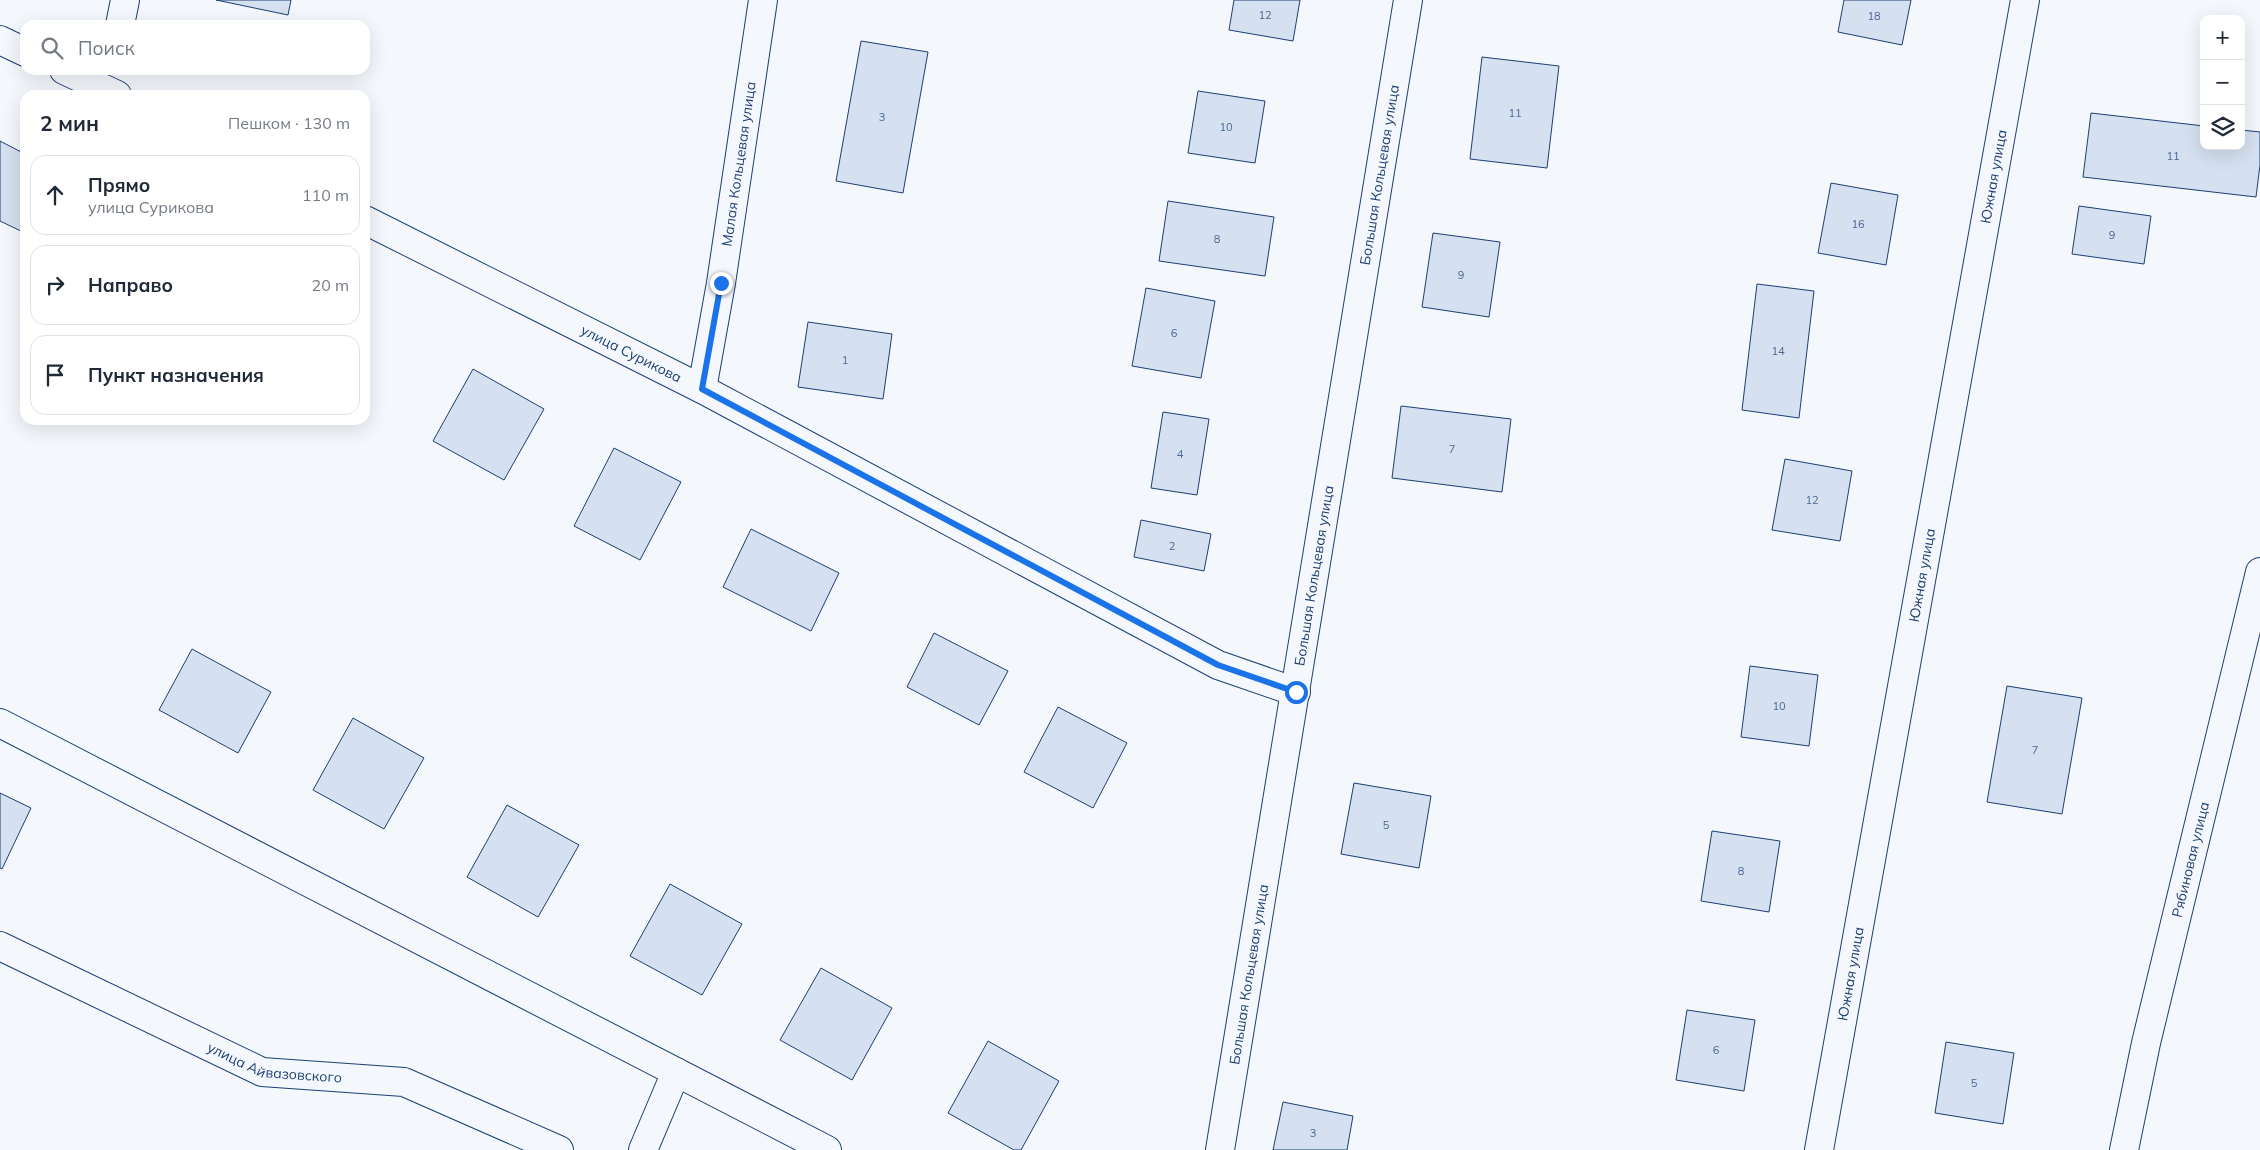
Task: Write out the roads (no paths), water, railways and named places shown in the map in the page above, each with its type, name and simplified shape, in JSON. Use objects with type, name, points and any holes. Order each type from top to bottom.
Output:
[{"type":"street","points":[[121,20],[125,0]]},
{"type":"street","name":"Малая Кольцевая улица","points":[[702,389],[721,283],[763,0]]},
{"type":"street","name":"Большая Кольцевая улица","points":[[1220,1150],[1408,0]]},
{"type":"street","name":"Южная улица","points":[[1818,1150],[2025,0]]},
{"type":"street","points":[[0,40],[20,50]]},
{"type":"street","points":[[80,75],[113,85]]},
{"type":"street","name":"улица Сурикова","points":[[370,223],[702,389],[1218,665],[1296,692]]},
{"type":"street","name":"Рябиновая улица","points":[[2124,1150],[2146,1043],[2260,572]]},
{"type":"street","points":[[0,723],[826,1150]]},
{"type":"street","name":"улица Айвазовского","points":[[0,946],[262,1072],[404,1082],[559,1150]]},
{"type":"street","points":[[643,1150],[676,1072]]}]
